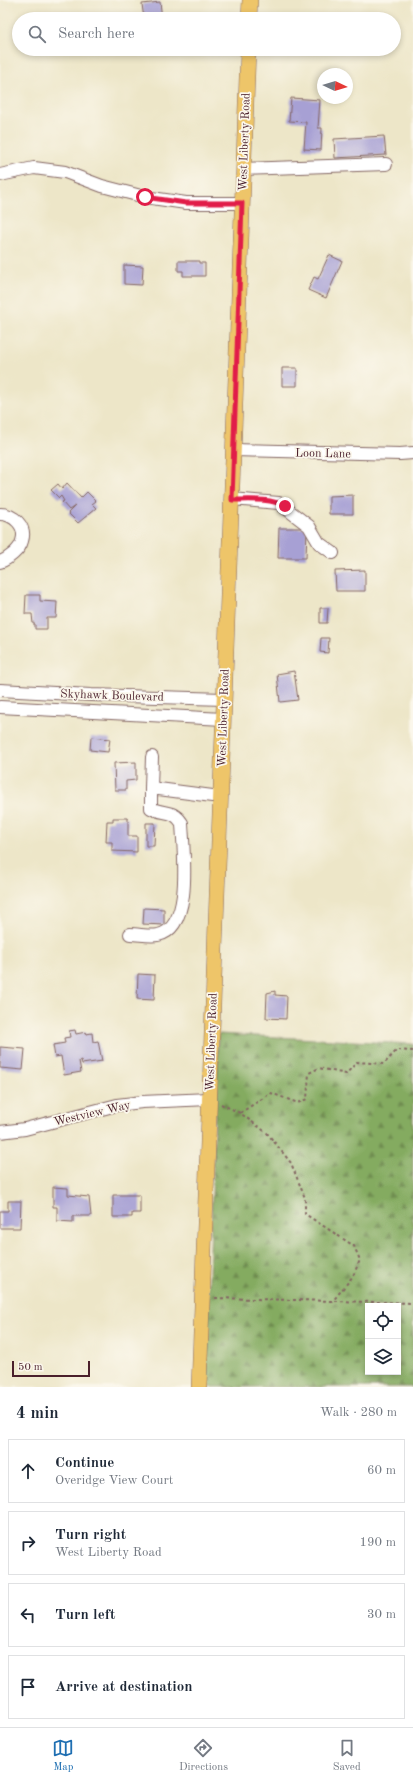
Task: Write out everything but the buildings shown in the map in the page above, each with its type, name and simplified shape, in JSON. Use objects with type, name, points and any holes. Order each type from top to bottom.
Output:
[{"type":"main road","points":[[249,12],[250,0]]},
{"type":"main road","name":"West Liberty Road","points":[[199,1387],[248,56]]},
{"type":"street","points":[[243,169],[386,164]]},
{"type":"street","points":[[0,174],[34,168],[66,172],[102,186],[145,197],[186,203],[242,203]]},
{"type":"street","name":"Loon Lane","points":[[234,450],[400,454],[413,453]]},
{"type":"street","points":[[232,500],[279,503],[309,526],[319,543],[333,553]]},
{"type":"street","points":[[0,514],[8,514],[17,520],[22,529],[22,541],[17,550],[5,560],[0,562]]},
{"type":"street","name":"Skyhawk Boulevard","points":[[0,690],[90,695],[224,699]]},
{"type":"street","name":"Skyhawk Boulevard","points":[[0,707],[223,718]]},
{"type":"street","points":[[130,934],[158,935],[168,931],[174,924],[181,908],[185,887],[182,823],[178,816],[172,813],[157,812],[150,808],[152,757]]},
{"type":"street","points":[[151,788],[220,797]]},
{"type":"street","name":"Westview Way","points":[[0,1132],[25,1129],[116,1105],[142,1102],[209,1099]]},
{"type":"path","points":[[240,1113],[270,1093],[298,1103],[307,1099],[309,1073],[319,1068],[346,1074],[357,1062],[384,1064],[397,1050],[413,1051]]},
{"type":"path","points":[[209,1099],[240,1113],[267,1133],[291,1163],[305,1198],[305,1214],[354,1246],[360,1260],[353,1276],[332,1302]]},
{"type":"path","points":[[202,1297],[332,1302],[413,1303]]},
{"type":"green space","points":[[218,1034],[413,1044],[413,1387],[205,1387]]},
{"type":"route","points":[[145,197],[186,203],[242,203],[232,500],[271,502],[279,503],[285,506]]}]
